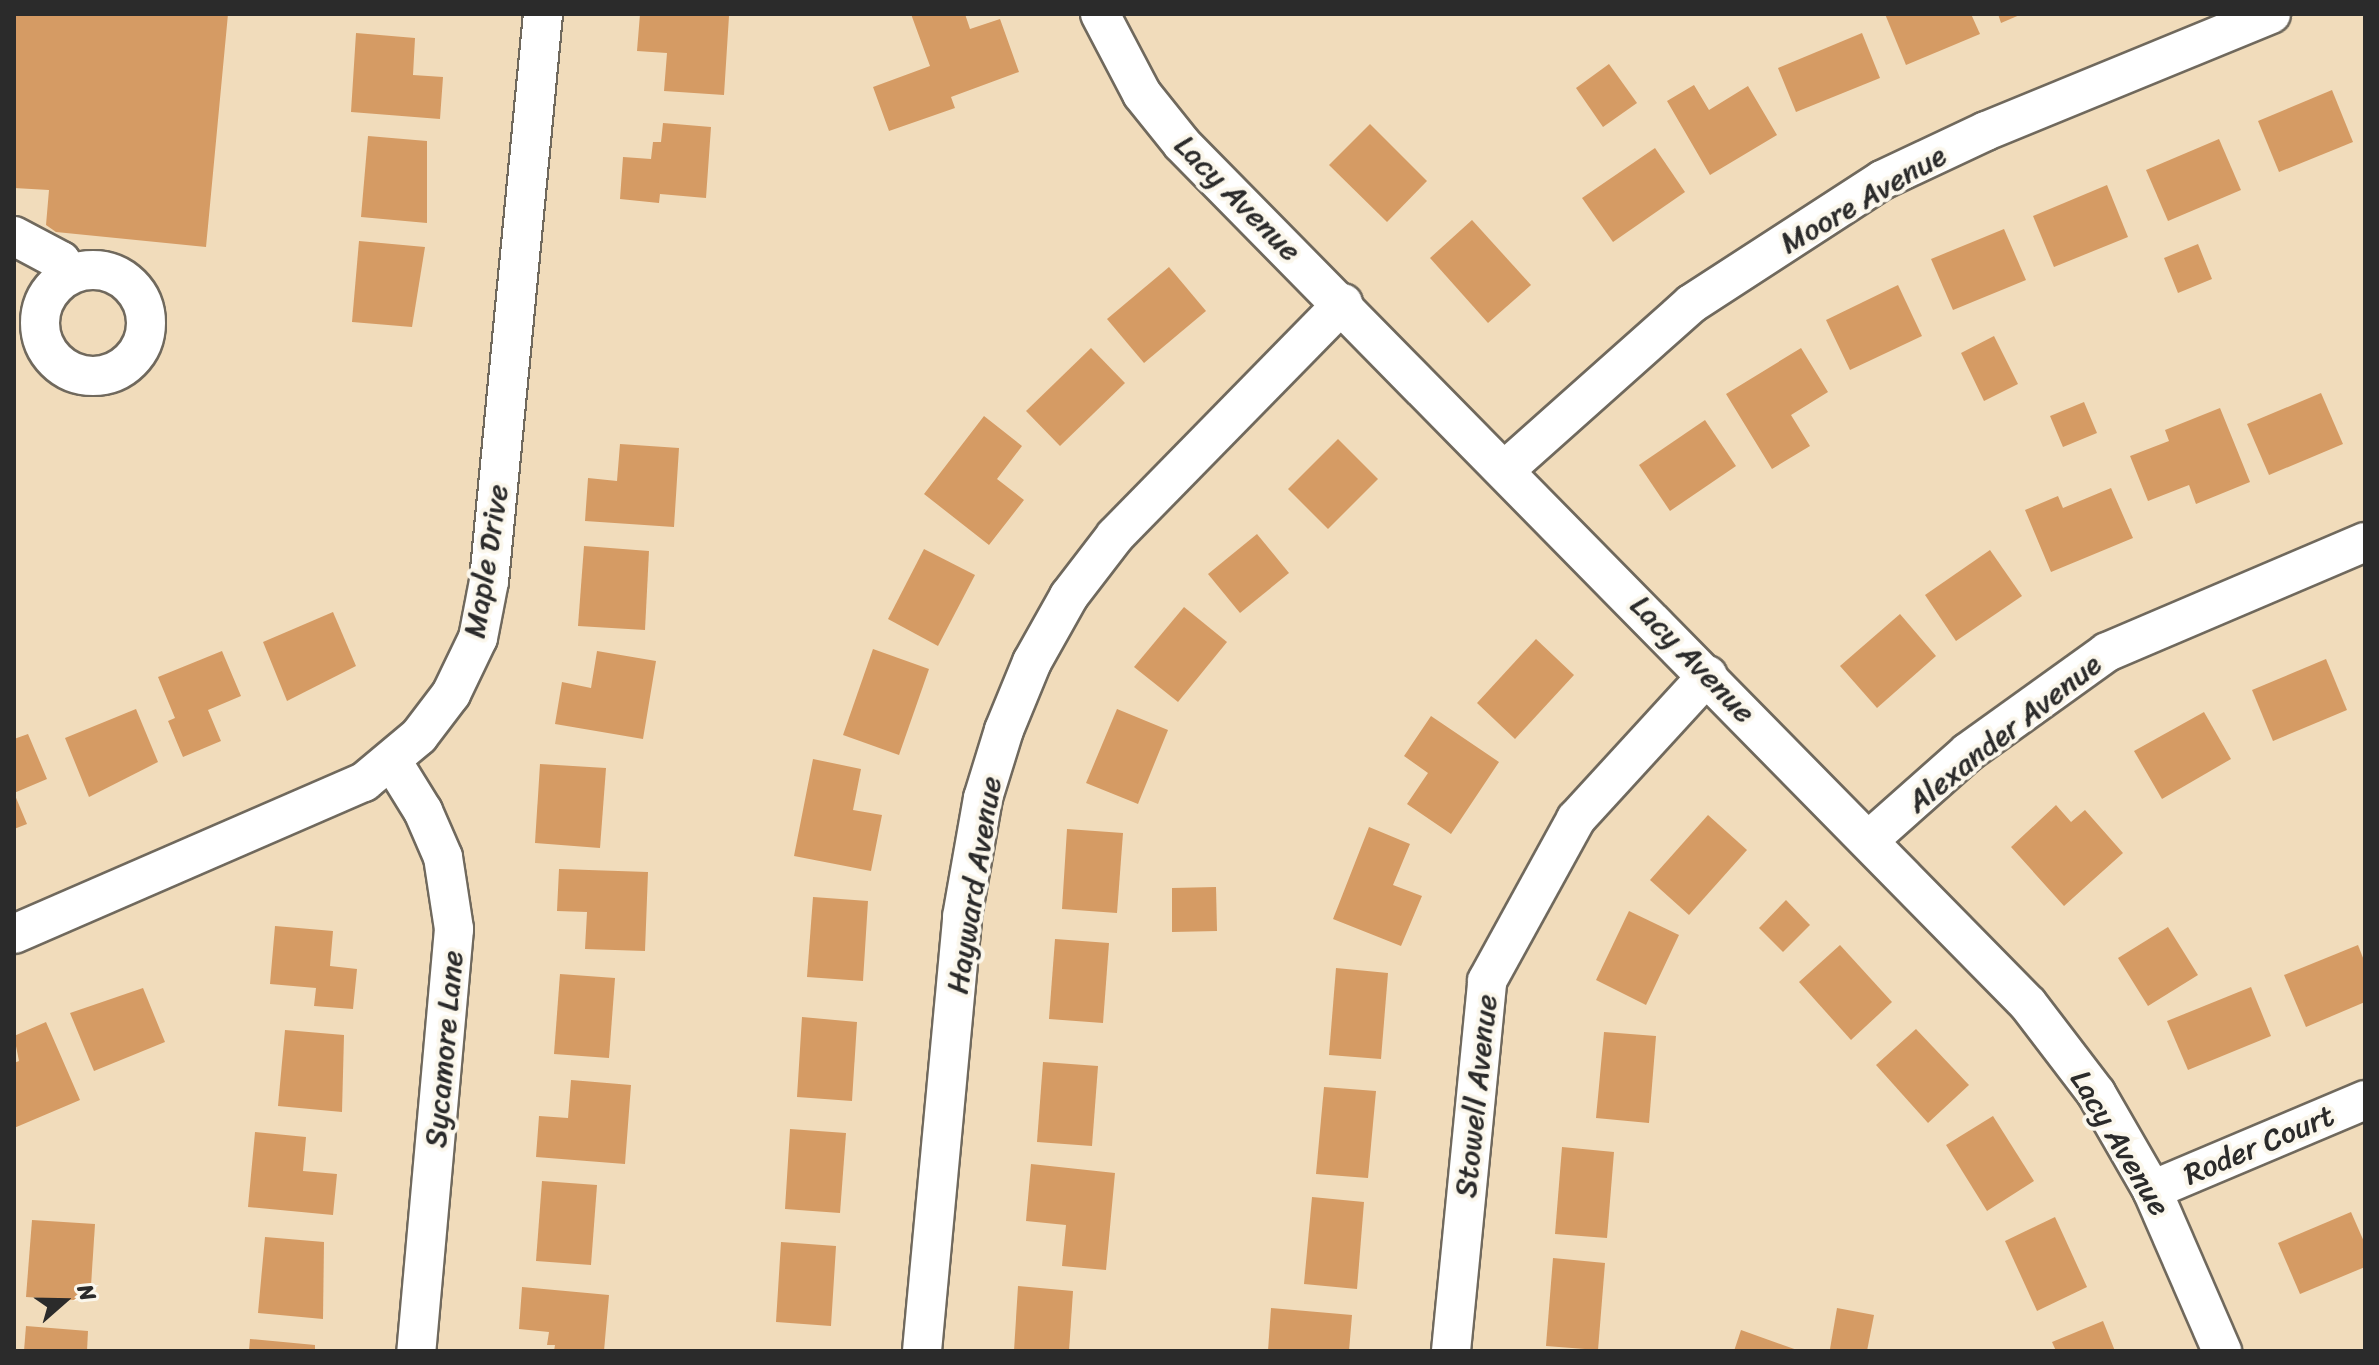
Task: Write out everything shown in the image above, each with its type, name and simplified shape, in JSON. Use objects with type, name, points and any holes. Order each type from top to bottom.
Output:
[{"type":"street","name":"Maple Drive","points":[[14,934],[341,794],[392,761],[451,694],[485,609],[543,14]]},
{"type":"street","name":"Lacy Avenue","points":[[1100,14],[1142,94],[1182,144],[1343,303],[2028,1004],[2096,1093],[2152,1190],[2222,1351]]},
{"type":"street","name":"Moore Avenue","points":[[1506,469],[1691,304],[1882,180],[1986,131],[2271,14]]},
{"type":"street","points":[[14,236],[61,261],[69,274]]},
{"type":"street","name":"Hayward Avenue","points":[[922,1351],[962,917],[983,798],[1004,730],[1032,662],[1069,596],[1115,536],[1343,303]]},
{"type":"street","name":"Alexander Avenue","points":[[1869,840],[1968,752],[2107,652],[2365,542]]},
{"type":"street","name":"Stowell Avenue","points":[[1451,1351],[1487,981],[1576,819],[1708,675]]},
{"type":"street","name":"Sycamore Lane","points":[[392,761],[423,811],[443,857],[454,929],[416,1351]]},
{"type":"street","name":"Roder Court","points":[[2152,1190],[2365,1100]]},
{"type":"building","points":[[14,14],[228,14],[206,247],[56,232],[46,225],[49,190],[14,188]]},
{"type":"building","points":[[640,14],[729,16],[724,95],[664,91],[667,53],[637,51]]},
{"type":"building","points":[[911,14],[965,14],[970,29],[1000,19],[1019,72],[951,97],[955,108],[889,131],[873,87],[930,66]]},
{"type":"building","points":[[1885,14],[1971,14],[1980,34],[1906,65]]},
{"type":"building","points":[[1998,14],[2022,14],[2001,23]]},
{"type":"building","points":[[356,33],[415,38],[413,75],[443,77],[440,119],[351,112]]},
{"type":"building","points":[[1862,33],[1880,78],[1796,112],[1778,68]]},
{"type":"building","points":[[1609,64],[1637,103],[1603,127],[1576,88]]},
{"type":"building","points":[[1694,85],[1709,110],[1748,86],[1777,135],[1710,175],[1667,101]]},
{"type":"building","points":[[2332,90],[2353,142],[2279,172],[2258,121]]},
{"type":"building","points":[[663,123],[711,127],[706,198],[660,194],[659,203],[620,199],[623,157],[651,159],[653,142],[661,142]]},
{"type":"building","points":[[1370,124],[1427,181],[1387,222],[1329,165]]},
{"type":"building","points":[[368,136],[427,141],[427,223],[361,217]]},
{"type":"building","points":[[2219,139],[2241,190],[2168,221],[2146,170]]},
{"type":"building","points":[[1655,148],[1685,192],[1613,242],[1582,198]]},
{"type":"building","points":[[2107,185],[2128,237],[2054,267],[2033,216]]},
{"type":"building","points":[[1472,220],[1531,285],[1488,323],[1430,258]]},
{"type":"building","points":[[2004,229],[2026,280],[1953,310],[1931,259]]},
{"type":"building","points":[[359,241],[425,247],[412,327],[352,322]]},
{"type":"building","points":[[2198,244],[2212,279],[2178,293],[2164,258]]},
{"type":"building","points":[[1169,267],[1206,311],[1144,363],[1107,319]]},
{"type":"building","points":[[1898,285],[1922,336],[1850,370],[1826,320]]},
{"type":"building","points":[[1994,336],[2018,384],[1984,401],[1961,353]]},
{"type":"building","points":[[1091,348],[1125,383],[1060,446],[1026,411]]},
{"type":"building","points":[[1801,348],[1828,392],[1791,415],[1810,446],[1772,469],[1726,394]]},
{"type":"building","points":[[2321,393],[2343,444],[2269,475],[2247,424]]},
{"type":"building","points":[[2084,402],[2097,433],[2063,447],[2050,416]]},
{"type":"building","points":[[2220,408],[2250,482],[2196,504],[2189,485],[2148,501],[2130,456],[2169,441],[2165,430]]},
{"type":"building","points":[[984,416],[1022,446],[997,479],[1024,500],[989,545],[924,494]]},
{"type":"building","points":[[1705,420],[1736,466],[1670,511],[1639,465]]},
{"type":"building","points":[[1338,439],[1378,479],[1328,529],[1288,489]]},
{"type":"building","points":[[620,444],[679,448],[674,527],[585,521],[588,478],[617,481]]},
{"type":"building","points":[[2111,488],[2133,538],[2051,572],[2025,510],[2058,496],[2063,508]]},
{"type":"building","points":[[1257,534],[1289,573],[1240,613],[1208,574]]},
{"type":"building","points":[[584,546],[649,551],[645,630],[578,626]]},
{"type":"building","points":[[924,549],[975,575],[938,646],[888,619]]},
{"type":"building","points":[[1990,550],[2022,596],[1956,641],[1925,595]]},
{"type":"building","points":[[1184,607],[1227,642],[1178,702],[1134,667]]},
{"type":"building","points":[[333,612],[356,666],[287,701],[263,642]]},
{"type":"building","points":[[1900,614],[1936,656],[1877,708],[1840,666]]},
{"type":"building","points":[[1536,639],[1574,675],[1515,739],[1477,703]]},
{"type":"building","points":[[873,649],[929,669],[899,755],[843,735]]},
{"type":"building","points":[[222,651],[241,696],[208,710],[221,741],[183,757],[168,721],[175,718],[158,677]]},
{"type":"building","points":[[597,651],[656,661],[643,739],[555,724],[562,682],[591,688]]},
{"type":"building","points":[[2326,659],[2347,710],[2273,741],[2252,690]]},
{"type":"building","points":[[136,709],[158,762],[89,797],[65,738]]},
{"type":"building","points":[[1117,709],[1168,730],[1138,804],[1086,783]]},
{"type":"building","points":[[2204,712],[2231,759],[2162,799],[2134,751]]},
{"type":"building","points":[[1431,716],[1499,762],[1451,834],[1407,804],[1428,773],[1404,756]]},
{"type":"building","points":[[28,734],[47,779],[14,793],[14,739]]},
{"type":"building","points":[[813,759],[861,769],[853,810],[882,815],[871,871],[794,856]]},
{"type":"building","points":[[540,764],[606,768],[600,848],[535,843]]},
{"type":"building","points":[[14,793],[27,824],[14,829]]},
{"type":"building","points":[[2056,805],[2071,822],[2085,810],[2123,853],[2064,906],[2011,847]]},
{"type":"building","points":[[1708,815],[1747,850],[1689,915],[1650,880]]},
{"type":"building","points":[[1369,827],[1410,844],[1393,885],[1422,896],[1401,946],[1333,919]]},
{"type":"building","points":[[1067,829],[1123,833],[1117,913],[1062,909]]},
{"type":"building","points":[[559,869],[648,872],[645,951],[585,949],[587,912],[557,911]]},
{"type":"building","points":[[1216,887],[1217,931],[1172,932],[1172,888]]},
{"type":"building","points":[[813,897],[868,901],[863,981],[807,977]]},
{"type":"building","points":[[1786,900],[1810,925],[1783,952],[1759,928]]},
{"type":"building","points":[[1629,911],[1679,935],[1646,1005],[1596,980]]},
{"type":"building","points":[[275,926],[333,931],[330,966],[357,969],[353,1009],[314,1006],[316,988],[270,984]]},
{"type":"building","points":[[2168,927],[2198,975],[2148,1006],[2118,958]]},
{"type":"building","points":[[1055,939],[1109,943],[1103,1023],[1049,1019]]},
{"type":"building","points":[[1840,945],[1892,1002],[1851,1040],[1799,982]]},
{"type":"building","points":[[2358,945],[2365,963],[2365,1002],[2306,1027],[2284,975]]},
{"type":"building","points":[[1336,968],[1388,973],[1381,1059],[1329,1055]]},
{"type":"building","points":[[560,974],[615,978],[609,1058],[554,1054]]},
{"type":"building","points":[[2251,987],[2271,1036],[2188,1070],[2167,1021]]},
{"type":"building","points":[[143,988],[165,1042],[94,1071],[70,1013]]},
{"type":"building","points":[[802,1017],[857,1022],[852,1101],[797,1097]]},
{"type":"building","points":[[46,1022],[80,1100],[14,1128],[14,1063],[19,1061],[14,1036]]},
{"type":"building","points":[[1916,1029],[1969,1085],[1928,1123],[1876,1065]]},
{"type":"building","points":[[285,1030],[344,1035],[342,1112],[278,1106]]},
{"type":"building","points":[[1604,1032],[1656,1036],[1649,1123],[1596,1118]]},
{"type":"building","points":[[1043,1062],[1098,1066],[1092,1146],[1037,1142]]},
{"type":"building","points":[[571,1080],[631,1085],[625,1164],[536,1157],[539,1116],[568,1118]]},
{"type":"building","points":[[1324,1087],[1376,1091],[1368,1178],[1316,1174]]},
{"type":"building","points":[[1993,1116],[2034,1181],[1987,1211],[1946,1145]]},
{"type":"building","points":[[790,1129],[846,1133],[840,1213],[785,1209]]},
{"type":"building","points":[[255,1132],[306,1137],[303,1171],[337,1174],[333,1215],[248,1207]]},
{"type":"building","points":[[1562,1147],[1614,1152],[1607,1238],[1555,1234]]},
{"type":"building","points":[[1031,1164],[1115,1173],[1106,1270],[1062,1266],[1066,1225],[1026,1221]]},
{"type":"building","points":[[542,1181],[597,1185],[591,1265],[536,1261]]},
{"type":"building","points":[[1312,1197],[1364,1202],[1357,1289],[1304,1284]]},
{"type":"building","points":[[2351,1212],[2365,1244],[2365,1267],[2300,1294],[2278,1243]]},
{"type":"building","points":[[2055,1217],[2087,1287],[2037,1311],[2005,1241]]},
{"type":"building","points":[[32,1220],[95,1224],[90,1301],[26,1297]]},
{"type":"building","points":[[265,1237],[324,1242],[323,1319],[258,1313]]},
{"type":"building","points":[[781,1242],[836,1246],[831,1326],[776,1322]]},
{"type":"building","points":[[1553,1258],[1605,1263],[1598,1350],[1546,1346]]},
{"type":"building","points":[[1018,1286],[1073,1291],[1069,1351],[1014,1351]]},
{"type":"building","points":[[522,1287],[609,1295],[604,1351],[554,1351],[555,1345],[547,1345],[549,1332],[519,1329]]},
{"type":"building","points":[[1271,1308],[1352,1315],[1349,1351],[1268,1351]]},
{"type":"building","points":[[1837,1308],[1874,1315],[1867,1351],[1830,1349]]},
{"type":"building","points":[[2103,1321],[2115,1351],[2056,1351],[2052,1342]]},
{"type":"building","points":[[26,1326],[88,1331],[87,1351],[24,1351]]},
{"type":"building","points":[[1741,1330],[1800,1351],[1734,1351]]},
{"type":"building","points":[[250,1339],[315,1345],[315,1351],[249,1351]]}]
